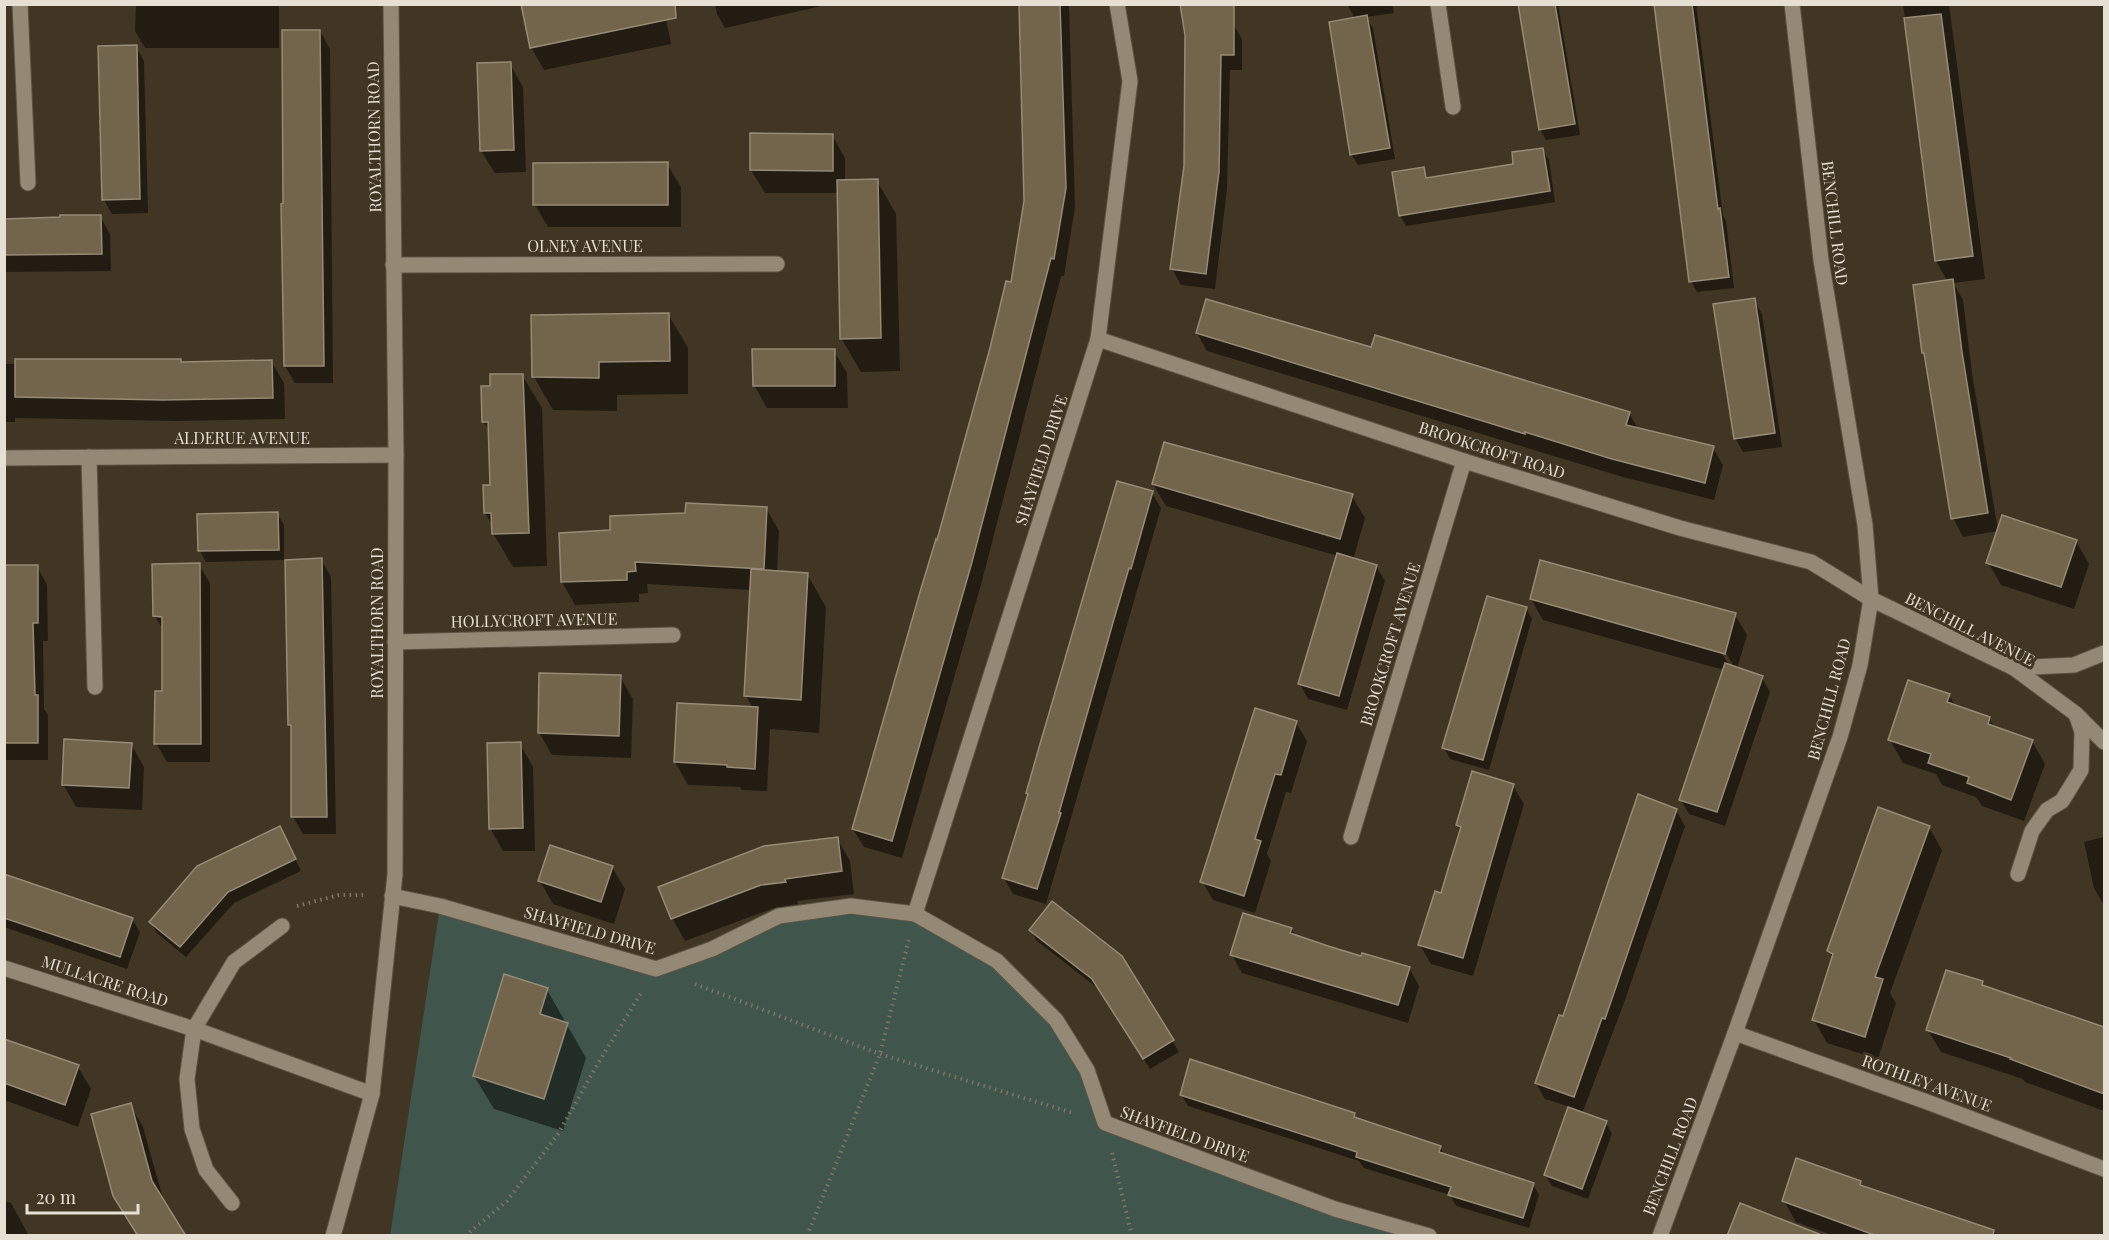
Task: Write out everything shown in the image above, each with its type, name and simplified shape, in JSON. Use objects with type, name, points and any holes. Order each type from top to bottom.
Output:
[{"type":"street","points":[[20,4],[28,183]]},
{"type":"street","name":"ROYALTHORN ROAD","points":[[333,1236],[372,1094],[395,874],[396,455],[391,4]]},
{"type":"street","name":"SHAYFIELD DRIVE","points":[[915,914],[1098,339],[1130,81],[1117,4]]},
{"type":"street","points":[[1438,4],[1453,107]]},
{"type":"street","name":"BENCHILL ROAD","points":[[1660,1236],[1736,1033],[1840,737],[1860,665],[1871,599],[1865,525],[1821,260],[1792,4]]},
{"type":"street","name":"OLNEY AVENUE","points":[[393,265],[777,264]]},
{"type":"street","name":"BROOKCROFT ROAD","points":[[1098,339],[1464,461],[1680,528],[1811,562],[1871,599]]},
{"type":"street","name":"ALDERUE AVENUE","points":[[4,458],[396,455]]},
{"type":"street","points":[[89,458],[95,687]]},
{"type":"street","name":"BROOKCROFT AVENUE","points":[[1352,837],[1464,461]]},
{"type":"street","name":"BENCHILL AVENUE","points":[[1871,599],[2014,668],[2076,714],[2104,742]]},
{"type":"street","name":"HOLLYCROFT AVENUE","points":[[395,642],[673,635]]},
{"type":"street","points":[[2014,668],[2074,665],[2104,653]]},
{"type":"street","points":[[2018,874],[2032,831],[2048,810],[2062,801],[2081,770],[2082,732],[2076,714]]},
{"type":"street","name":"SHAYFIELD DRIVE","points":[[392,896],[440,906],[656,969],[712,949],[779,916],[851,906],[915,914],[997,961],[1056,1020],[1087,1070],[1105,1123],[1335,1209],[1429,1236]]},
{"type":"street","points":[[232,1203],[206,1170],[192,1130],[187,1079],[194,1029],[234,963],[282,926]]},
{"type":"street","name":"MULLACRE ROAD","points":[[4,968],[194,1029],[372,1094]]},
{"type":"street","name":"ROTHLEY AVENUE","points":[[1736,1033],[2104,1169]]},
{"type":"path","points":[[282,926],[288,909],[319,900],[339,895],[392,896]]},
{"type":"path","points":[[807,1236],[880,1054],[915,914]]},
{"type":"path","points":[[465,1236],[507,1201],[558,1134],[656,969],[880,1054],[1105,1123],[1132,1236]]},
{"type":"green space","points":[[440,906],[656,969],[779,916],[851,906],[915,914],[997,961],[1056,1020],[1105,1123],[1395,1226],[1392,1236],[390,1236]]},
{"type":"building","points":[[521,4],[675,4],[676,18],[530,48]]},
{"type":"building","points":[[1019,4],[1060,4],[1066,188],[1054,259],[1051,258],[972,562],[892,841],[852,829],[937,540],[1006,281],[1011,282],[1024,201]]},
{"type":"building","points":[[1180,4],[1234,4],[1234,55],[1221,55],[1219,172],[1206,274],[1170,269],[1184,166],[1185,35]]},
{"type":"building","points":[[1518,4],[1555,4],[1575,124],[1539,130]]},
{"type":"building","points":[[1654,4],[1692,4],[1729,277],[1689,282]]},
{"type":"building","points":[[1941,14],[1973,256],[1935,261],[1904,18]]},
{"type":"building","points":[[1367,15],[1390,148],[1350,155],[1329,22]]},
{"type":"building","points":[[282,30],[320,30],[324,366],[284,366],[281,204],[283,203]]},
{"type":"building","points":[[137,45],[140,199],[102,200],[98,46]]},
{"type":"building","points":[[511,62],[514,150],[480,151],[477,63]]},
{"type":"building","points":[[750,133],[833,134],[833,171],[750,170]]},
{"type":"building","points":[[1543,148],[1550,191],[1399,216],[1392,172],[1424,167],[1426,178],[1513,164],[1512,152]]},
{"type":"building","points":[[668,162],[668,205],[533,205],[533,163]]},
{"type":"building","points":[[878,179],[881,338],[840,339],[837,180]]},
{"type":"building","points":[[60,215],[101,215],[102,254],[4,255],[4,219],[60,217]]},
{"type":"building","points":[[1953,279],[1962,352],[1988,513],[1951,519],[1924,353],[1922,353],[1913,285]]},
{"type":"building","points":[[1755,298],[1775,433],[1734,439],[1713,304]]},
{"type":"building","points":[[1206,299],[1371,347],[1375,335],[1630,412],[1626,425],[1714,446],[1705,483],[1612,459],[1525,432],[1525,434],[1196,333]]},
{"type":"building","points":[[669,313],[670,361],[599,362],[599,378],[532,377],[531,315]]},
{"type":"building","points":[[752,349],[835,349],[835,386],[753,386]]},
{"type":"building","points":[[15,359],[181,359],[181,362],[272,360],[273,398],[163,400],[15,397]]},
{"type":"building","points":[[490,374],[523,374],[529,533],[492,534],[491,513],[484,513],[483,485],[490,485],[488,422],[482,422],[481,386],[490,386]]},
{"type":"building","points":[[1164,442],[1353,494],[1340,539],[1152,484]]},
{"type":"building","points":[[1117,481],[1153,491],[1037,889],[1002,878]]},
{"type":"building","points":[[686,503],[767,507],[764,569],[635,562],[636,571],[627,572],[627,580],[561,582],[559,533],[610,530],[610,516],[685,513]]},
{"type":"building","points":[[278,512],[279,550],[198,551],[197,514]]},
{"type":"building","points":[[2002,515],[2077,540],[2061,587],[1986,563]]},
{"type":"building","points":[[1337,553],[1377,565],[1339,696],[1298,684]]},
{"type":"building","points":[[322,558],[327,817],[291,817],[291,725],[288,725],[285,560]]},
{"type":"building","points":[[1540,560],[1736,613],[1725,654],[1530,599]]},
{"type":"building","points":[[200,563],[201,744],[154,744],[155,691],[162,691],[162,617],[153,616],[152,564]]},
{"type":"building","points":[[4,565],[38,565],[38,623],[33,623],[35,695],[38,695],[38,743],[4,743]]},
{"type":"building","points":[[751,569],[808,573],[801,700],[744,696]]},
{"type":"building","points":[[1487,596],[1527,607],[1483,760],[1442,748]]},
{"type":"building","points":[[1725,663],[1763,676],[1717,812],[1679,800]]},
{"type":"building","points":[[539,673],[621,675],[619,736],[538,733]]},
{"type":"building","points":[[1908,680],[1950,694],[1947,702],[1990,717],[1988,724],[2033,740],[2011,800],[1967,783],[1969,777],[1928,763],[1931,754],[1888,740]]},
{"type":"building","points":[[677,703],[758,707],[755,769],[674,762]]},
{"type":"building","points":[[1255,708],[1297,721],[1281,775],[1275,774],[1255,839],[1261,841],[1244,896],[1200,882]]},
{"type":"building","points":[[64,739],[132,743],[129,788],[62,785]]},
{"type":"building","points":[[521,742],[523,828],[489,829],[487,743]]},
{"type":"building","points":[[1472,771],[1514,784],[1463,958],[1418,945],[1435,891],[1441,893],[1461,827],[1456,825]]},
{"type":"building","points":[[1638,794],[1677,809],[1605,1019],[1602,1018],[1574,1097],[1535,1083],[1559,1015],[1563,1016]]},
{"type":"building","points":[[1878,807],[1930,826],[1875,977],[1883,979],[1865,1037],[1812,1020],[1833,954],[1827,951]]},
{"type":"building","points":[[280,826],[296,859],[228,892],[180,947],[149,922],[197,866]]},
{"type":"building","points":[[838,837],[842,871],[785,879],[786,882],[761,885],[671,919],[658,887],[764,846]]},
{"type":"building","points":[[550,845],[613,866],[601,902],[538,881]]},
{"type":"building","points":[[4,874],[133,918],[120,957],[4,918]]},
{"type":"building","points":[[1052,901],[1122,956],[1174,1040],[1143,1059],[1092,979],[1029,930]]},
{"type":"building","points":[[1243,913],[1292,928],[1290,933],[1328,946],[1410,967],[1398,1005],[1230,955]]},
{"type":"building","points":[[1946,970],[1983,981],[1982,985],[2104,1027],[2104,1094],[2011,1058],[1926,1030]]},
{"type":"building","points":[[504,974],[548,988],[540,1014],[568,1023],[544,1099],[473,1076]]},
{"type":"building","points":[[4,1039],[79,1065],[65,1105],[4,1083]]},
{"type":"building","points":[[1190,1059],[1355,1113],[1354,1117],[1441,1146],[1439,1152],[1534,1183],[1523,1218],[1448,1195],[1451,1187],[1356,1157],[1357,1152],[1180,1095]]},
{"type":"building","points":[[131,1103],[152,1181],[186,1236],[138,1236],[113,1196],[91,1114]]},
{"type":"building","points":[[1568,1107],[1607,1121],[1582,1189],[1544,1175]]},
{"type":"building","points":[[1796,1158],[1861,1181],[1860,1185],[1994,1230],[1993,1236],[1877,1236],[1782,1201]]},
{"type":"building","points":[[1740,1203],[1819,1234],[1818,1236],[1727,1236]]}]
